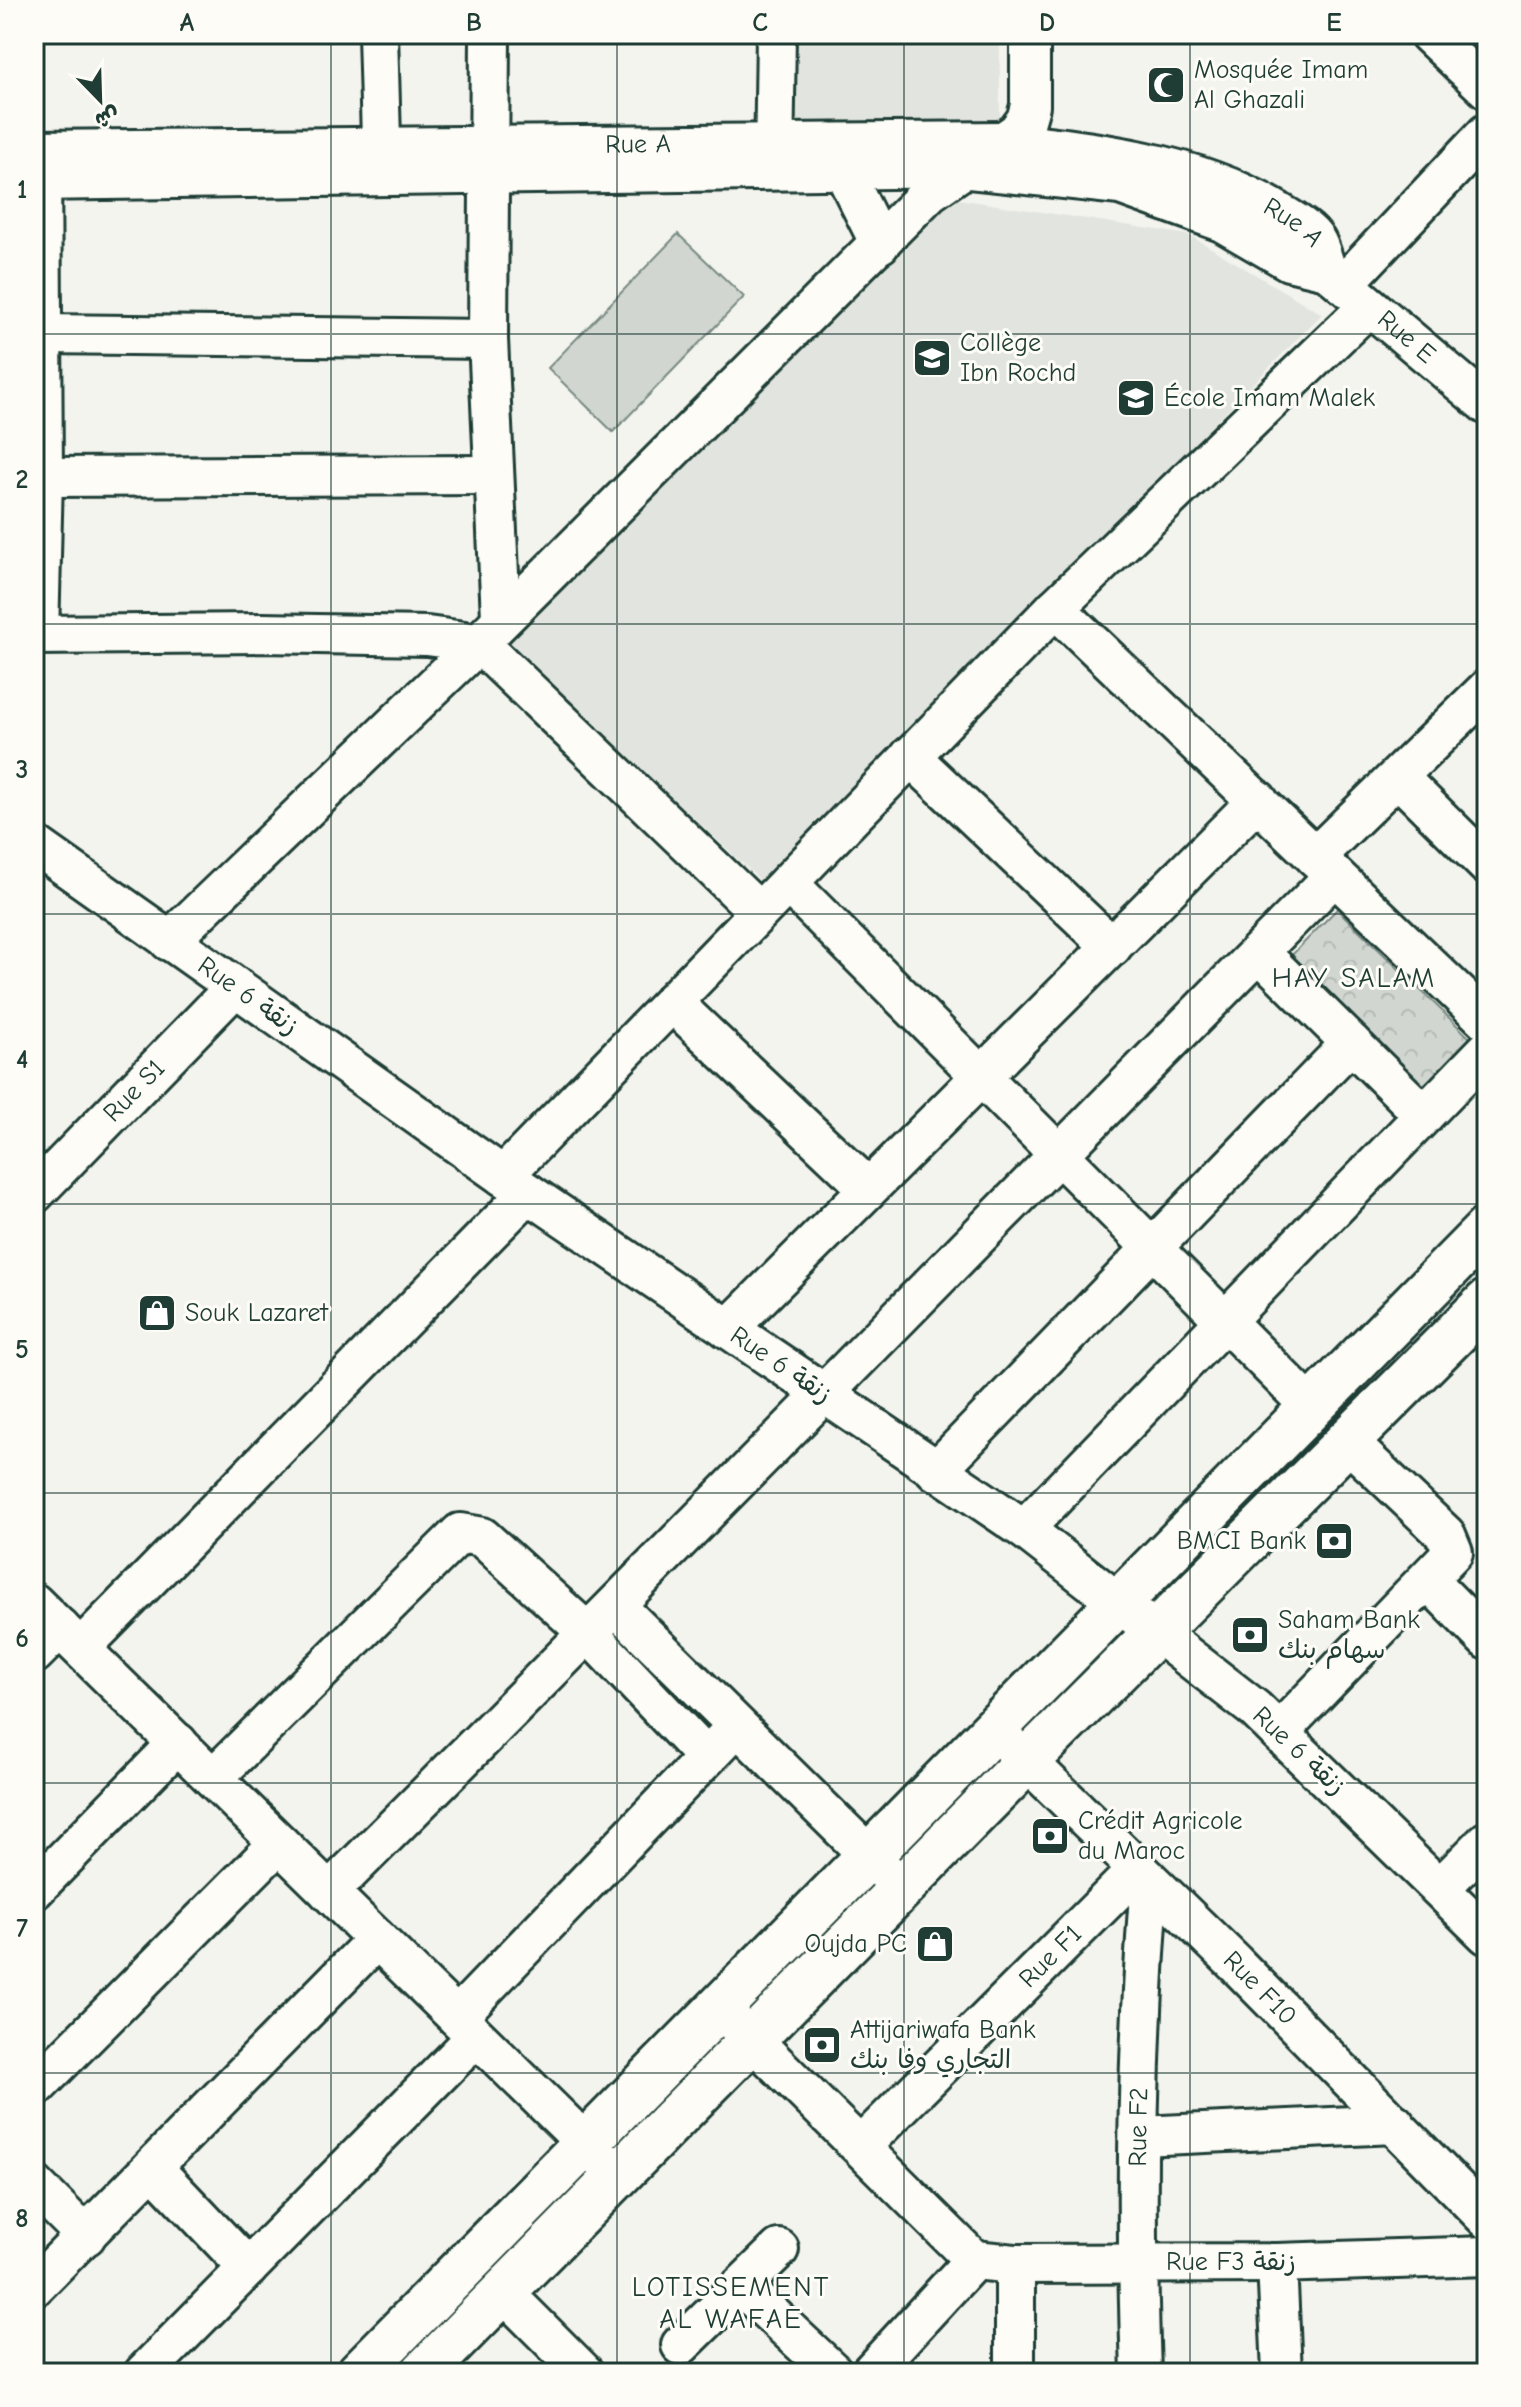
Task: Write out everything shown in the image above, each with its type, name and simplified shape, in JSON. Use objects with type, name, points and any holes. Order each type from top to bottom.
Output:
[{"type":"main road","points":[[359,2373],[396,2354],[586,2144],[1487,1229]]},
{"type":"main road","points":[[423,2373],[1027,1761],[1485,1309]]},
{"type":"street","points":[[378,34],[381,163]]},
{"type":"street","points":[[490,34],[488,339],[493,475],[490,630],[759,912]]},
{"type":"street","points":[[774,157],[776,34]]},
{"type":"street","points":[[169,941],[490,630],[930,192],[960,168],[1017,132],[1030,106],[1030,34]]},
{"type":"street","points":[[1429,34],[1487,89]]},
{"type":"street","points":[[618,2175],[178,1743],[52,1633],[515,1185],[672,1002],[1055,608],[1487,133]]},
{"type":"street","name":"Rue A","points":[[38,166],[774,157],[1003,141],[1087,149],[1149,162],[1240,189],[1297,223],[1315,239],[1347,287]]},
{"type":"street","name":"Rue A","points":[[774,157],[843,170],[960,168],[1120,185],[1222,222],[1289,261],[1347,287]]},
{"type":"street","points":[[38,166],[43,477],[36,635],[262,633],[427,636],[490,630]]},
{"type":"street","points":[[843,170],[880,244]]},
{"type":"street","name":"Rue E","points":[[1347,287],[1487,405]]},
{"type":"street","points":[[42,334],[488,339]]},
{"type":"street","points":[[43,477],[493,475]]},
{"type":"street","points":[[1055,608],[1487,1021]]},
{"type":"street","points":[[329,1892],[617,1607],[822,1393],[1259,952],[1399,778],[1482,704]]},
{"type":"street","points":[[910,756],[1112,947]]},
{"type":"street","points":[[1399,778],[1487,865]]},
{"type":"street","points":[[728,1329],[1258,800]]},
{"type":"street","name":"Rue 6 زنقة","points":[[34,844],[515,1185],[1024,1529],[1157,1634],[1198,1662],[1279,1732],[1487,1935]]},
{"type":"street","points":[[788,883],[1313,1409]]},
{"type":"street","points":[[1259,952],[1424,1115]]},
{"type":"street","name":"Rue S1","points":[[34,1194],[234,988]]},
{"type":"street","points":[[672,1002],[868,1188]]},
{"type":"street","points":[[936,1471],[1351,1043]]},
{"type":"street","points":[[1024,1529],[1487,1050]]},
{"type":"street","points":[[1444,1274],[1485,1309]]},
{"type":"street","points":[[1279,1732],[1453,1552],[1451,1541],[1348,1442]]},
{"type":"street","points":[[213,1778],[460,1533],[482,1537],[589,1634],[706,1757]]},
{"type":"street","points":[[1428,1580],[1487,1640]]},
{"type":"street","points":[[617,1607],[902,1888]]},
{"type":"street","points":[[144,2373],[248,2268],[736,1727]]},
{"type":"street","name":"Rue F10","points":[[995,1730],[1235,1963],[1343,2077],[1395,2124],[1487,2219]]},
{"type":"street","points":[[34,1890],[178,1743]]},
{"type":"street","points":[[1441,1887],[1487,1841]]},
{"type":"street","points":[[34,2089],[279,1843]]},
{"type":"street","name":"Rue F2","points":[[1141,2373],[1137,2263],[1143,1876]]},
{"type":"street","name":"Rue F1","points":[[861,2146],[1143,1876]]},
{"type":"street","points":[[34,2287],[154,2169],[377,1939]]},
{"type":"street","points":[[720,2008],[974,2260],[870,2373]]},
{"type":"street","points":[[1141,2136],[1395,2124]]},
{"type":"street","points":[[154,2169],[248,2268]]},
{"type":"street","points":[[34,2184],[86,2236]]},
{"type":"street","points":[[681,2345],[779,2249]]},
{"type":"street","name":"Rue F3 زنقة","points":[[974,2260],[1015,2264],[1277,2263],[1487,2256]]},
{"type":"street","points":[[1277,2263],[1282,2373]]},
{"type":"street","points":[[1015,2264],[1015,2373]]},
{"type":"street","points":[[741,2286],[834,2373]]},
{"type":"street","points":[[503,2292],[584,2373]]},
{"type":"shaded area","points":[[791,34],[1000,34],[1000,123],[792,126]]},
{"type":"shaded area","points":[[952,198],[1189,235],[1322,314],[762,882],[508,643]]},
{"type":"green space","points":[[678,234],[744,297],[613,432],[548,368]]},
{"type":"green space","points":[[1337,909],[1472,1040],[1417,1096],[1282,965]]},
{"type":"place","name":"Mosquée Imam Al Ghazali","points":[[1166,85]]},
{"type":"place","name":"Collège Ibn Rochd","points":[[932,358]]},
{"type":"place","name":"École Imam Malek","points":[[1136,398]]},
{"type":"place","name":"Souk Lazaret","points":[[157,1313]]},
{"type":"place","name":"BMCI Bank","points":[[1334,1541]]},
{"type":"place","name":"Saham Bank سهام بنك","points":[[1250,1635]]},
{"type":"place","name":"Crédit Agricole du Maroc","points":[[1050,1836]]},
{"type":"place","name":"Oujda PC","points":[[935,1944]]},
{"type":"place","name":"Attijariwafa Bank التجاري وفا بنك","points":[[822,2045]]},
{"type":"district","name":"HAY SALAM","points":[[1354,978]]},
{"type":"district","name":"LOTISSEMENT AL WAFAE","points":[[731,2303]]}]
